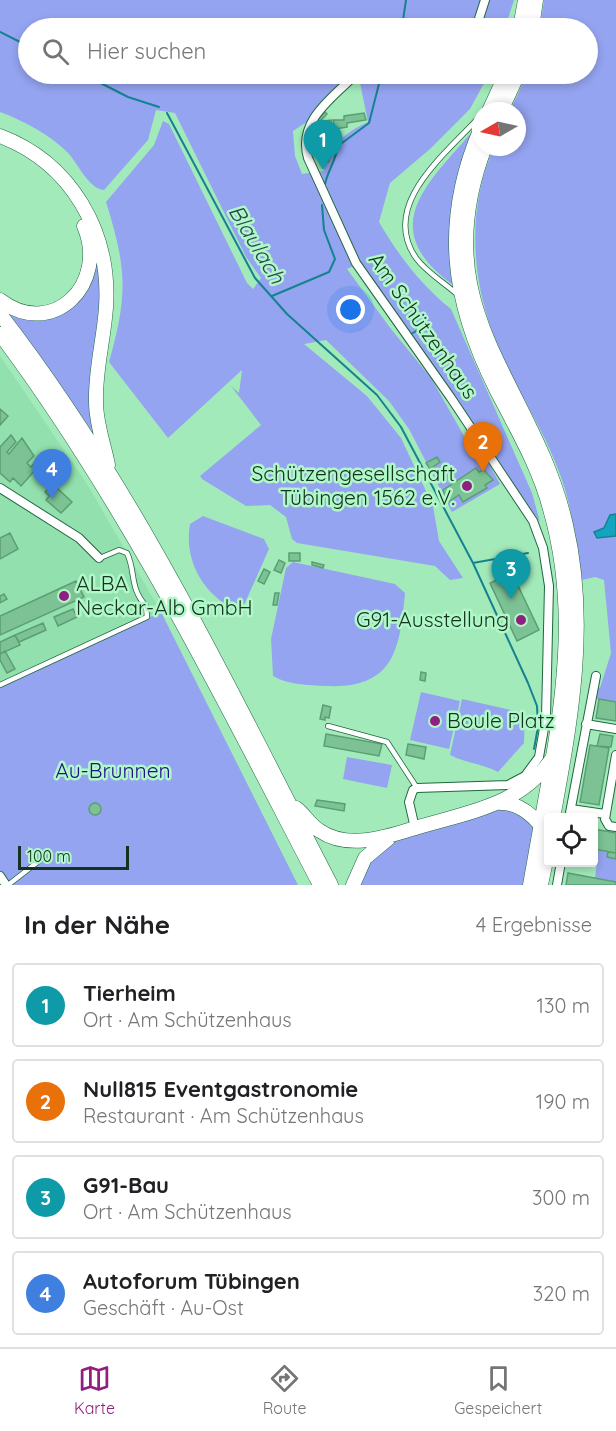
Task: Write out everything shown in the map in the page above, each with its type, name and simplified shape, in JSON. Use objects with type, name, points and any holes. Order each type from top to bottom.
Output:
[{"type":"main road","points":[[522,18],[525,0]]},
{"type":"main road","points":[[533,18],[536,0]]},
{"type":"main road","points":[[497,102],[503,84]]},
{"type":"main road","points":[[498,102],[511,84]]},
{"type":"main road","points":[[0,136],[35,154],[63,178],[83,204],[100,241],[107,293],[95,401],[98,429],[111,476]]},
{"type":"main road","points":[[0,146],[37,166],[63,192],[87,233],[92,260],[87,278],[79,292],[56,309],[28,312],[15,309],[0,300]]},
{"type":"main road","points":[[472,153],[465,172],[456,219],[455,258],[461,299],[479,352],[544,489],[559,545],[565,583],[567,641],[553,757],[530,885]]},
{"type":"main road","points":[[482,156],[473,183],[467,223],[470,283],[489,348],[555,485],[566,524],[576,583],[578,623],[576,678],[554,813]]},
{"type":"main road","points":[[0,314],[54,388],[111,476],[204,639],[331,885]]},
{"type":"main road","points":[[0,334],[69,433],[146,558],[320,885]]},
{"type":"main road","points":[[287,802],[315,827],[336,839],[360,840],[394,835],[499,803],[532,784],[553,757]]},
{"type":"main road","points":[[499,803],[522,808],[541,828],[544,835]]},
{"type":"main road","points":[[353,885],[365,858],[394,835]]},
{"type":"main road","points":[[541,885],[544,867]]},
{"type":"street","points":[[479,18],[485,0]]},
{"type":"street","name":"Am Schützenhaus","points":[[346,84],[311,119],[305,141],[307,156],[356,263],[525,509],[541,540],[548,568],[546,717],[542,748],[534,766],[525,776],[508,785],[417,788]]},
{"type":"street","points":[[0,489],[79,538],[99,558]]},
{"type":"street","points":[[570,813],[596,676]]},
{"type":"street","points":[[586,724],[616,729]]},
{"type":"street","points":[[616,755],[605,814],[606,823],[616,827]]},
{"type":"street","points":[[415,828],[409,802],[412,790],[417,788]]},
{"type":"street","points":[[598,814],[605,814]]},
{"type":"street","points":[[557,885],[560,867]]},
{"type":"street","points":[[0,876],[7,885]]},
{"type":"lane","points":[[461,299],[416,257],[407,234],[406,212],[423,179],[472,125]]},
{"type":"lane","points":[[0,685],[147,617],[148,610],[134,584],[127,553],[119,550],[99,558]]},
{"type":"lane","points":[[328,726],[387,742],[417,788]]},
{"type":"lane","points":[[7,885],[44,857]]},
{"type":"shaded area","points":[[0,356],[87,484],[161,612],[0,685]]},
{"type":"shaded area","points":[[616,514],[616,536],[597,538],[594,532],[604,528],[610,515]]},
{"type":"green space","points":[[0,0],[514,0],[508,18],[18,18],[18,84],[346,84],[311,119],[293,131],[295,156],[302,174],[324,171],[323,163],[329,162],[330,155],[338,143],[349,133],[368,122],[360,84],[484,84],[470,109],[430,149],[390,183],[379,222],[411,269],[429,290],[451,309],[532,493],[540,522],[360,263],[347,269],[431,378],[480,464],[489,464],[500,484],[452,512],[409,429],[389,401],[326,340],[304,344],[367,396],[401,438],[433,506],[439,541],[463,578],[450,580],[435,566],[297,543],[292,539],[286,517],[270,505],[246,506],[202,479],[200,476],[261,425],[231,386],[239,393],[242,370],[168,438],[109,362],[120,318],[122,282],[118,246],[106,202],[154,145],[163,121],[169,124],[247,283],[253,289],[261,278],[246,257],[175,113],[156,110],[148,140],[104,190],[93,185],[69,154],[46,135],[0,112]]},
{"type":"green space","points":[[544,0],[616,0],[616,702],[591,698],[593,686],[600,688],[611,653],[604,580],[595,577],[582,580],[573,524],[563,482],[552,453],[512,377],[489,322],[477,272],[475,246],[479,196],[491,156],[526,156],[526,102],[514,102],[522,84],[598,84],[598,18],[541,18]]},
{"type":"green space","points":[[321,128],[324,146],[316,151],[316,129]]},
{"type":"green space","points":[[472,132],[472,141],[453,199],[449,238],[453,285],[429,263],[416,243],[413,223],[417,204],[442,166]]},
{"type":"green space","points":[[96,255],[102,274],[94,434],[6,311],[55,313]]},
{"type":"green space","points":[[203,516],[264,539],[269,549],[241,612],[217,598],[200,577],[194,565],[190,552],[190,524]]},
{"type":"green space","points":[[293,562],[395,584],[405,593],[396,648],[380,673],[366,681],[349,685],[326,686],[292,683],[273,676],[271,639],[286,568]]},
{"type":"green space","name":"Au-Brunnen","points":[[161,612],[298,885],[6,885],[0,876],[0,685]]},
{"type":"green space","name":"Boule Platz","points":[[421,692],[460,701],[449,749],[410,740]]},
{"type":"green space","points":[[462,699],[525,713],[524,743],[498,772],[450,755]]},
{"type":"green space","points":[[347,757],[392,765],[387,788],[343,779]]},
{"type":"green space","points":[[508,803],[541,828],[530,885],[353,885],[355,876],[394,835]]},
{"type":"green space","points":[[598,851],[608,852],[607,857],[616,859],[616,882],[595,878]]},
{"type":"building","points":[[325,112],[327,114],[317,124],[318,119]]},
{"type":"building","points":[[364,113],[366,120],[347,123],[347,127],[335,129],[333,120],[344,120],[344,116]]},
{"type":"building","points":[[331,120],[335,144],[324,146],[321,128],[326,127],[325,121]]},
{"type":"building","points":[[327,145],[329,162],[323,163],[320,147]]},
{"type":"building","points":[[0,409],[8,416],[0,425]]},
{"type":"building","points":[[11,435],[16,442],[7,452],[9,454],[22,438],[34,456],[27,463],[31,467],[34,463],[38,467],[21,486],[13,478],[10,482],[0,473],[0,447]]},
{"type":"building","points":[[437,457],[440,462],[430,469],[426,463]]},
{"type":"building","name":"Schützengesellschaft Tübingen 1562 e.V.","points":[[476,468],[479,472],[484,470],[493,480],[485,485],[487,488],[463,502],[459,495],[447,503],[443,490]]},
{"type":"building","points":[[50,486],[54,491],[57,488],[72,502],[61,513],[46,500],[49,496],[45,492]]},
{"type":"building","points":[[10,533],[18,549],[0,559],[0,538]]},
{"type":"building","points":[[289,553],[300,553],[300,561],[289,561]]},
{"type":"building","points":[[279,560],[285,563],[281,573],[274,570]]},
{"type":"building","points":[[312,562],[324,565],[323,568],[312,565]]},
{"type":"building","points":[[264,569],[270,572],[264,584],[258,581]]},
{"type":"building","points":[[512,573],[539,630],[517,641],[490,583]]},
{"type":"building","points":[[76,581],[84,597],[0,635],[0,616]]},
{"type":"building","points":[[275,593],[279,593],[277,605],[273,605]]},
{"type":"building","points":[[4,594],[7,599],[0,603],[0,596]]},
{"type":"building","points":[[73,609],[77,617],[58,626],[54,617]]},
{"type":"building","points":[[43,623],[46,630],[19,642],[15,635]]},
{"type":"building","points":[[15,635],[20,645],[0,654],[0,642]]},
{"type":"building","points":[[5,651],[15,669],[7,673],[0,660],[0,654]]},
{"type":"building","points":[[421,672],[426,673],[425,681],[420,680]]},
{"type":"building","points":[[599,699],[616,702],[616,721],[596,718]]},
{"type":"building","points":[[323,705],[331,707],[329,718],[325,717],[325,720],[320,719]]},
{"type":"building","points":[[326,734],[382,744],[379,756],[324,746]]},
{"type":"building","points":[[600,734],[613,736],[611,747],[597,746]]},
{"type":"building","points":[[408,744],[426,747],[424,759],[406,755]]},
{"type":"building","points":[[590,745],[609,748],[599,805],[580,802]]},
{"type":"building","points":[[317,800],[345,804],[344,811],[315,806]]},
{"type":"building","points":[[95,803],[101,809],[95,815],[89,809]]},
{"type":"building","points":[[598,830],[616,833],[616,853],[598,850]]},
{"type":"building","points":[[608,852],[616,853],[616,859],[607,857]]},
{"type":"building","points":[[568,873],[616,882],[616,885],[566,885]]},
{"type":"waterway","points":[[403,18],[406,0]]},
{"type":"waterway","name":"Blaulach","points":[[0,32],[18,41]]},
{"type":"waterway","name":"Blaulach","points":[[103,84],[128,97],[159,107]]},
{"type":"waterway","points":[[325,184],[338,146],[369,123],[379,84]]},
{"type":"waterway","name":"Blaulach","points":[[167,113],[255,278],[287,314],[377,395],[401,427],[473,563],[528,683],[537,706],[538,727],[534,749]]},
{"type":"waterway","points":[[272,296],[329,272],[335,259],[324,230],[322,205]]},
{"type":"waterway","points":[[411,334],[418,330]]},
{"type":"waterway","points":[[473,563],[528,553]]},
{"type":"place","name":"Tierheim","points":[[323,170]]},
{"type":"place","name":"Null815 Eventgastronomie","points":[[483,472]]},
{"type":"place","name":"Schützengesellschaft Tübingen 1562 e.V.","points":[[467,486]]},
{"type":"place","name":"Autoforum Tübingen","points":[[52,499]]},
{"type":"place","name":"ALBA Neckar-Alb GmbH","points":[[64,596]]},
{"type":"place","name":"G91-Bau","points":[[511,599]]},
{"type":"place","name":"G91-Ausstellung","points":[[521,620]]},
{"type":"place","name":"Boule Platz","points":[[435,721]]}]
